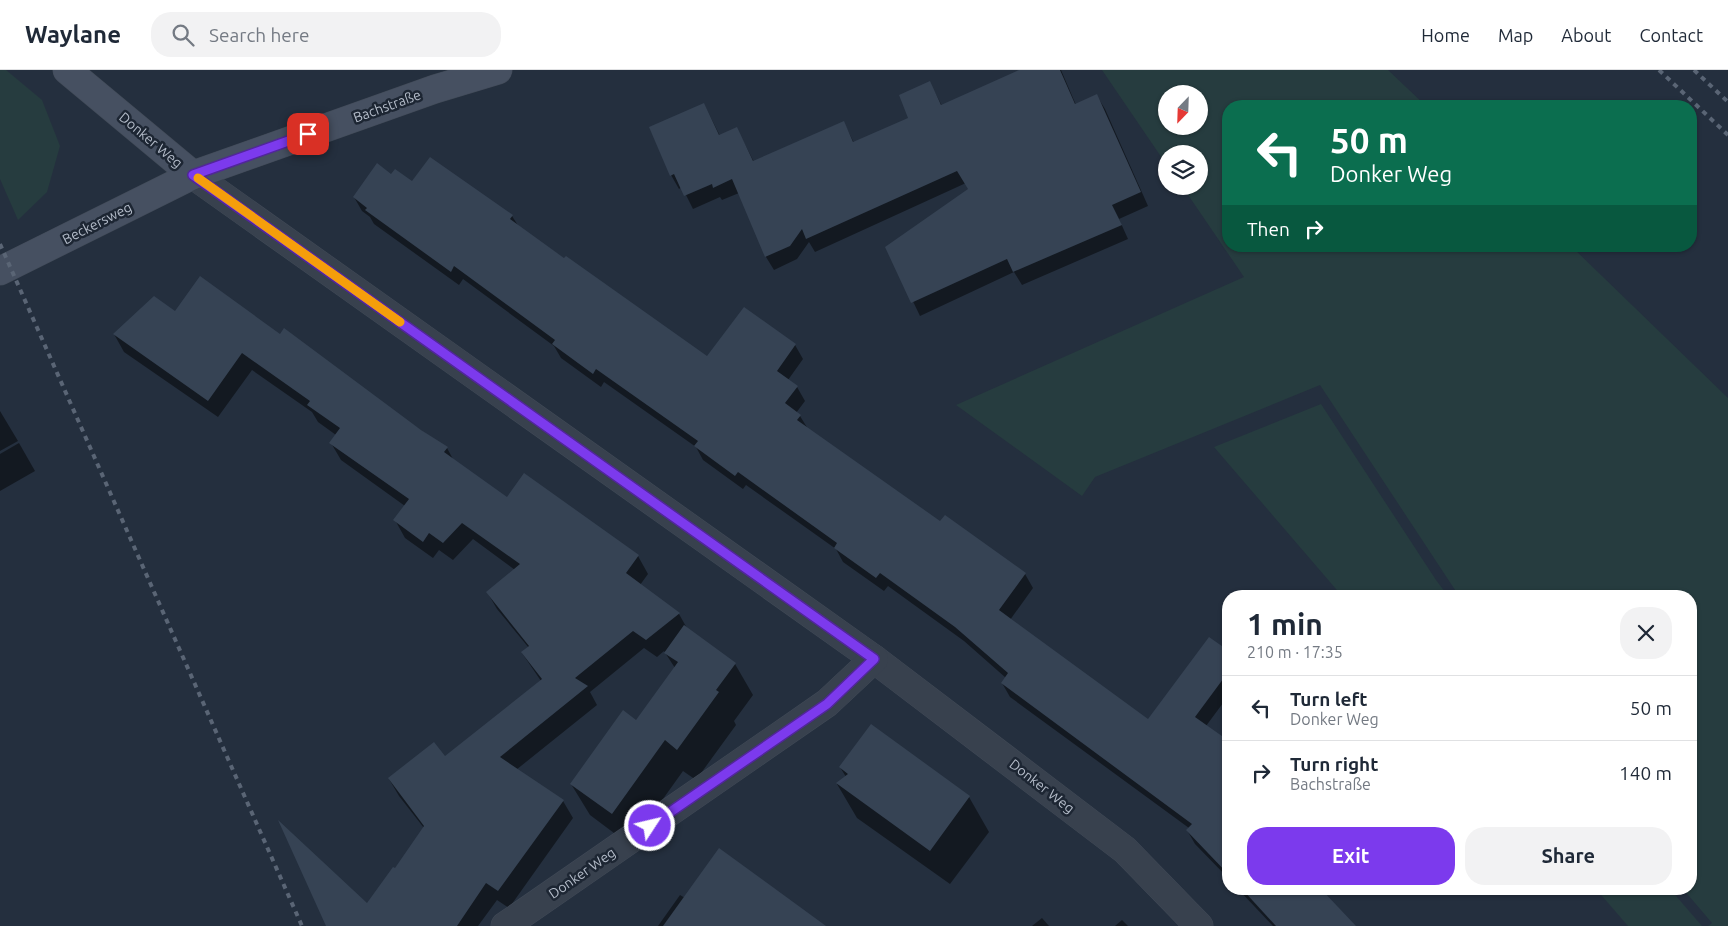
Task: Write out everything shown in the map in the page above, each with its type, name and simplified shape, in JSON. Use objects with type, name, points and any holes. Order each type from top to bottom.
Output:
[{"type":"street","name":"Donker Weg","points":[[67,70],[193,175],[874,659],[1125,850],[1198,926]]},
{"type":"street","name":"Bachstraße","points":[[193,175],[435,89],[498,70]]},
{"type":"street","name":"Beckersweg","points":[[0,271],[193,175]]},
{"type":"street","name":"Donker Weg","points":[[505,926],[827,704],[874,659]]},
{"type":"green space","points":[[0,70],[6,70],[42,100],[60,146],[47,192],[18,220],[0,179]]},
{"type":"green space","points":[[1102,70],[1388,70],[1420,100],[1222,100],[1222,245],[1188,195],[1208,195],[1208,145],[1158,145],[1158,152]]},
{"type":"green space","points":[[1227,252],[1577,252],[1728,398],[1728,926],[1708,926],[1712,923],[1688,895],[1697,895],[1697,590],[1455,590],[1320,385],[1095,477],[1082,496],[956,405],[1244,277]]},
{"type":"green space","points":[[1321,404],[1444,590],[1337,590],[1214,447]]},
{"type":"green space","points":[[1601,895],[1675,895],[1702,926],[1628,926]]},
{"type":"building","points":[[1019,70],[1060,70],[1075,104],[1097,94],[1141,192],[1112,205],[1122,225],[1013,272],[1007,259],[911,303],[885,247],[968,189],[957,171],[806,239],[802,229],[790,246],[765,257],[732,179],[713,188],[712,184],[684,196],[674,174],[670,176],[649,127],[704,103],[719,135],[737,127],[753,161],[844,121],[853,142],[908,118],[899,95],[930,81],[941,105]]},
{"type":"building","points":[[430,157],[513,215],[510,219],[564,258],[566,256],[707,356],[744,307],[796,344],[777,371],[798,386],[785,403],[801,415],[797,420],[940,521],[945,515],[1026,573],[999,610],[1148,719],[1209,637],[1222,646],[1222,680],[1195,717],[1222,736],[1222,868],[1186,830],[1192,824],[1001,683],[1008,673],[955,627],[880,573],[876,578],[834,548],[837,543],[738,472],[735,476],[694,446],[698,441],[596,369],[593,374],[552,344],[555,340],[454,266],[451,272],[365,210],[367,208],[353,197],[377,163],[391,174],[395,169],[412,181]]},
{"type":"building","points":[[200,276],[280,334],[284,328],[421,430],[448,447],[444,452],[507,497],[524,473],[639,555],[626,573],[680,613],[646,640],[633,631],[575,678],[588,686],[500,757],[564,800],[498,891],[486,883],[457,926],[326,926],[278,820],[367,903],[393,867],[395,868],[424,826],[388,778],[434,742],[445,756],[542,679],[521,652],[529,646],[486,592],[520,564],[462,523],[443,543],[429,533],[423,542],[393,520],[409,499],[329,443],[340,428],[307,405],[310,401],[242,353],[208,401],[113,334],[154,296],[175,311]]},
{"type":"building","points":[[684,625],[736,663],[716,690],[719,692],[677,750],[665,740],[612,814],[570,784],[623,710],[636,720],[678,662],[664,653]]},
{"type":"building","points":[[871,724],[970,796],[930,851],[836,783],[848,774],[839,767]]},
{"type":"building","points":[[719,848],[826,926],[663,926]]},
{"type":"building","points":[[1248,895],[1327,895],[1356,926],[1276,926]]},
{"type":"railway","points":[[1659,70],[1691,100]]},
{"type":"railway","points":[[1694,70],[1728,102]]},
{"type":"railway","points":[[1697,106],[1728,135]]},
{"type":"railway","points":[[0,244],[302,926]]},
{"type":"slow traffic","points":[[198,178],[400,322]]},
{"type":"route","points":[[308,134],[193,175],[874,659],[827,704],[650,826]]}]
